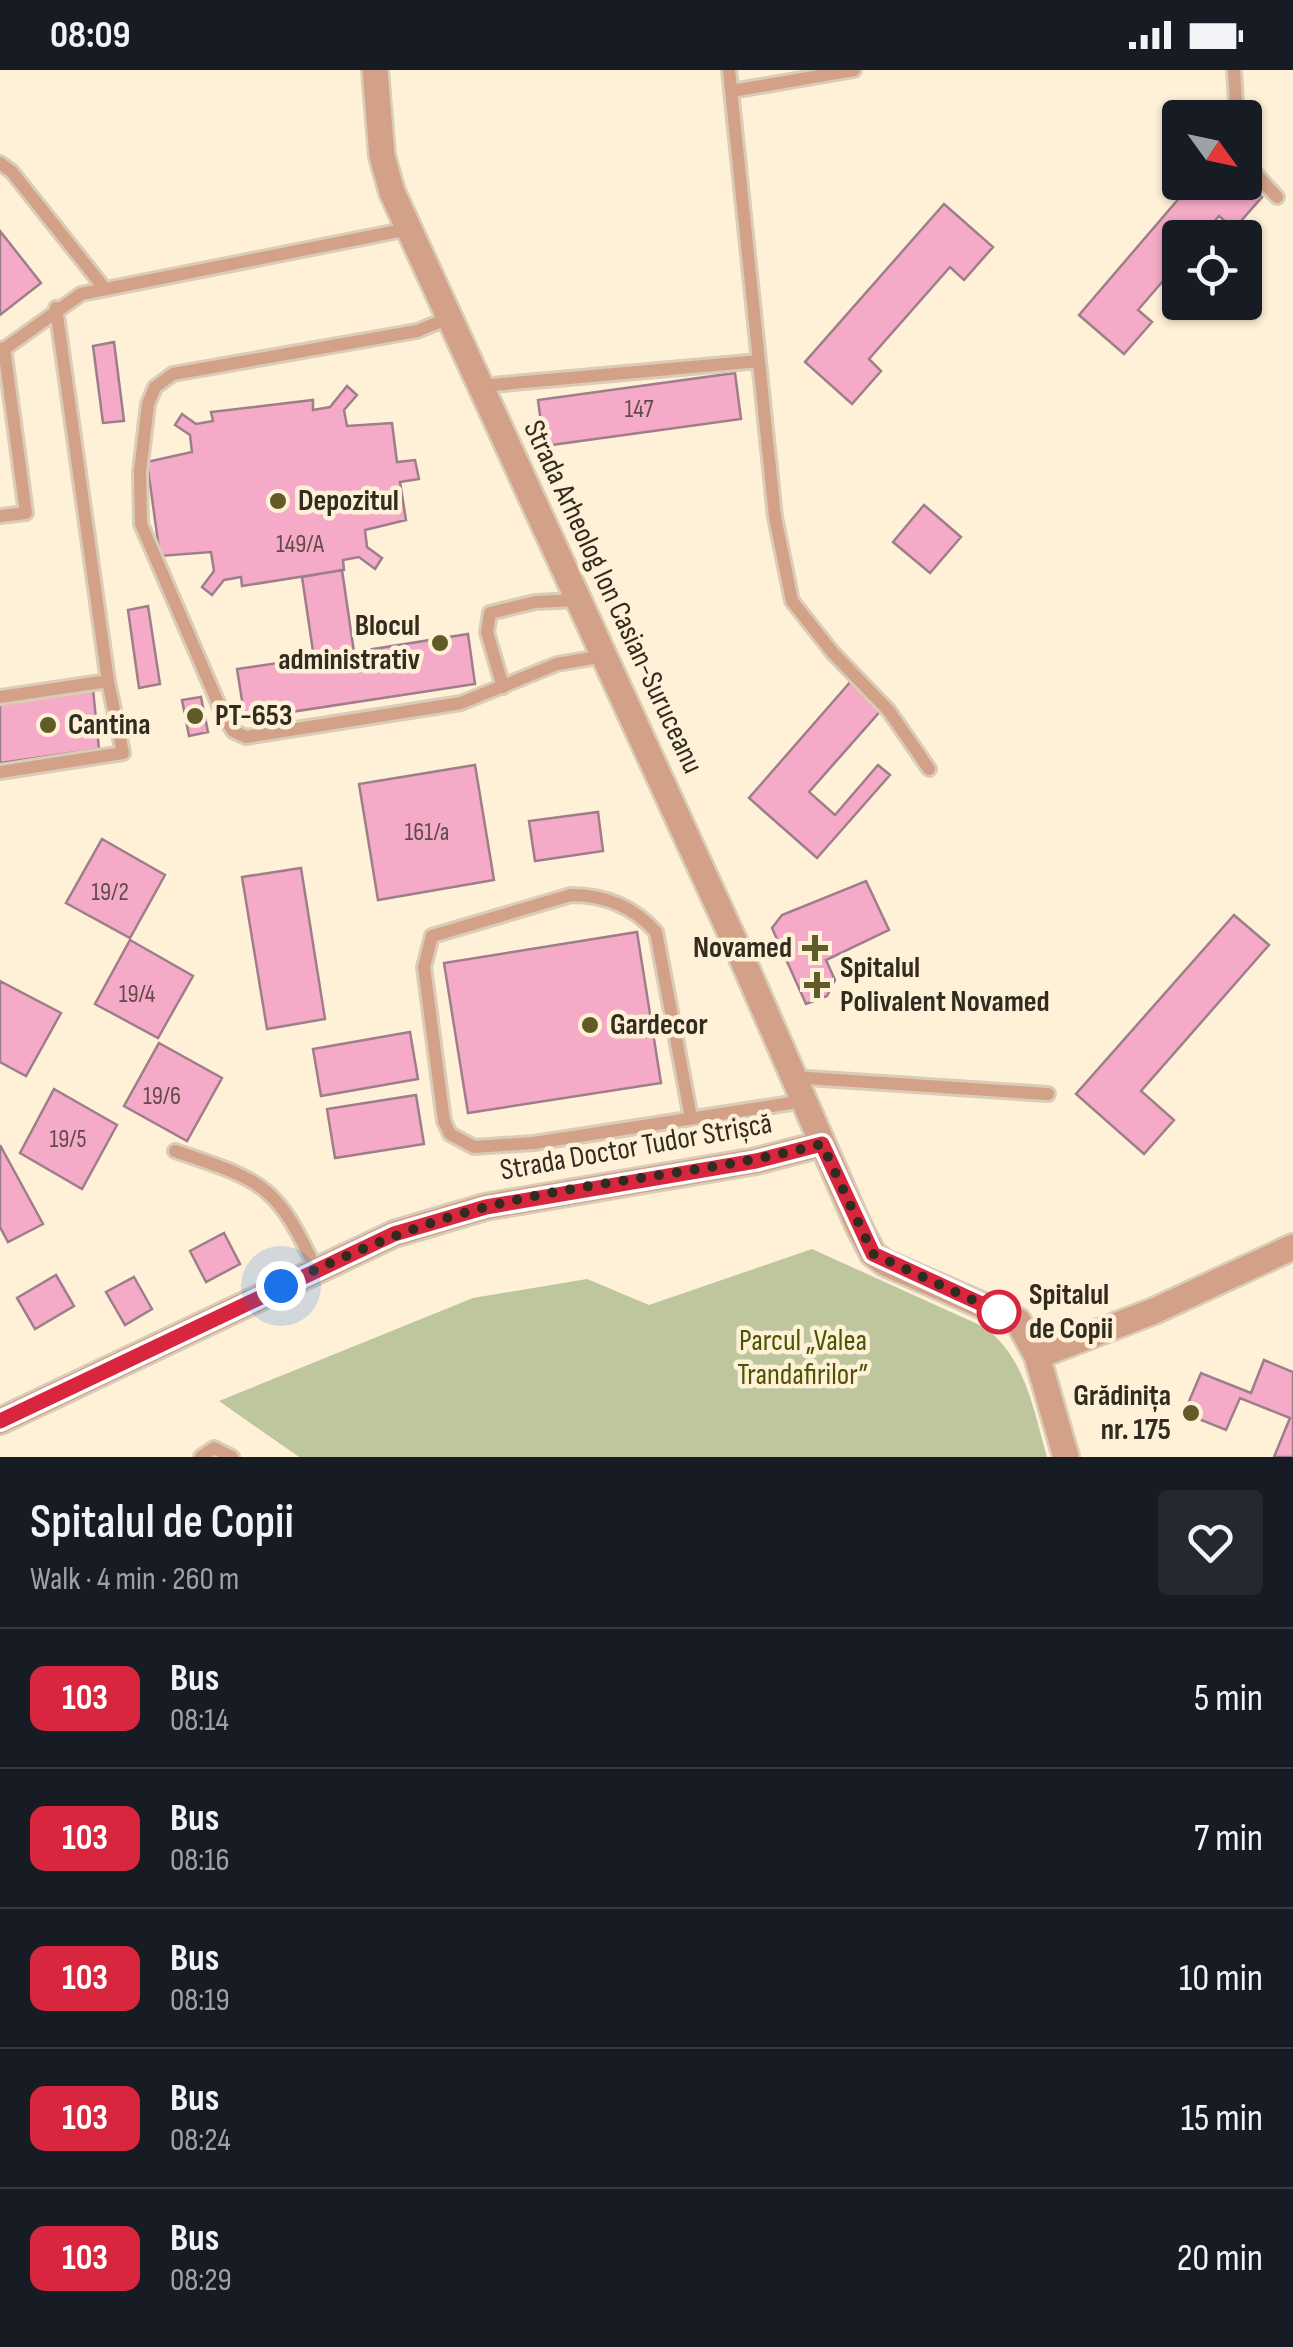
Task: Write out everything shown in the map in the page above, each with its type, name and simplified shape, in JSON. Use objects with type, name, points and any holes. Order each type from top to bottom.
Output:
[{"type":"street","name":"Strada Arheolog Ion Casian-Suruceanu","points":[[374,70],[382,156],[408,229],[822,1144]]},
{"type":"street","name":"Strada Doctor Tudor Strișcă","points":[[0,1421],[394,1234],[486,1207],[756,1161],[822,1144]]},
{"type":"street","points":[[822,1144],[873,1254],[1018,1321],[1037,1356],[1066,1457]]},
{"type":"street","points":[[1037,1356],[1154,1311],[1293,1247]]},
{"type":"lane","points":[[730,70],[775,518],[792,601],[832,653],[889,711],[928,769]]},
{"type":"lane","points":[[732,92],[854,70]]},
{"type":"lane","points":[[1234,70],[1236,100]]},
{"type":"lane","points":[[0,163],[12,172],[105,290]]},
{"type":"lane","points":[[1262,181],[1278,198]]},
{"type":"lane","points":[[0,516],[26,513],[2,350],[56,308],[80,294],[408,229]]},
{"type":"lane","points":[[0,772],[124,753],[108,681],[56,308]]},
{"type":"lane","points":[[449,318],[417,331],[166,378],[154,388],[148,404],[140,472],[141,524],[224,717],[240,735],[461,703],[557,664],[604,656]]},
{"type":"lane","points":[[480,386],[759,361]]},
{"type":"lane","points":[[503,687],[488,632],[490,614],[535,602],[578,600]]},
{"type":"lane","points":[[0,697],[108,681]]},
{"type":"lane","points":[[692,1118],[656,932],[643,917],[590,895],[571,895],[432,936],[424,966],[444,1121],[450,1134],[474,1148],[692,1118],[798,1089],[1048,1094]]},
{"type":"lane","points":[[175,1151],[242,1174],[272,1195],[291,1214],[316,1270]]},
{"type":"lane","points":[[201,1457],[214,1448],[232,1457]]},
{"type":"green space","name":"Parcul „Valea Trandafirilor”","points":[[812,1249],[984,1327],[1019,1369],[1047,1457],[299,1457],[219,1401],[473,1298],[587,1279],[649,1305]]},
{"type":"building","points":[[1178,200],[1259,200],[1242,220],[1224,220],[1219,216],[1216,220],[1162,220],[1162,282],[1138,310],[1152,322],[1124,354],[1079,315]]},
{"type":"building","points":[[944,204],[993,247],[964,280],[950,267],[869,359],[881,371],[852,404],[805,362]]},
{"type":"building","points":[[0,231],[41,283],[0,315]]},
{"type":"building","points":[[114,342],[124,421],[103,423],[93,346]]},
{"type":"building","points":[[735,373],[741,419],[544,446],[538,400]]},
{"type":"building","name":"Depozitul","points":[[347,386],[357,395],[344,410],[347,426],[392,423],[397,462],[415,460],[419,479],[400,482],[406,520],[365,530],[367,547],[382,558],[375,569],[359,557],[343,560],[344,570],[242,586],[241,577],[224,580],[212,595],[202,587],[214,571],[211,552],[160,556],[147,462],[192,452],[190,435],[175,425],[182,414],[196,424],[213,421],[211,412],[313,400],[313,410],[330,407]]},
{"type":"building","points":[[924,505],[961,537],[930,573],[893,542]]},
{"type":"building","name":"Blocul administrativ","points":[[342,570],[354,652],[468,634],[475,684],[245,719],[237,669],[314,658],[302,577]]},
{"type":"building","points":[[148,606],[160,684],[139,688],[128,610]]},
{"type":"building","points":[[852,680],[883,708],[809,792],[835,815],[878,765],[890,775],[817,858],[749,798]]},
{"type":"building","name":"Cantina","points":[[93,689],[99,749],[0,763],[0,701]]},
{"type":"building","name":"PT-653","points":[[201,697],[208,732],[189,736],[182,700]]},
{"type":"building","points":[[475,765],[494,880],[378,900],[359,784]]},
{"type":"building","points":[[598,812],[603,851],[535,861],[529,821]]},
{"type":"building","points":[[102,839],[165,875],[130,938],[66,903]]},
{"type":"building","points":[[301,868],[325,1019],[267,1029],[242,877]]},
{"type":"building","name":"Novamed","points":[[866,881],[889,930],[826,960],[835,980],[827,996],[806,1004],[772,928],[782,915]]},
{"type":"building","points":[[1234,915],[1269,945],[1141,1091],[1174,1120],[1144,1154],[1076,1094]]},
{"type":"building","points":[[637,932],[661,1083],[468,1113],[444,963]]},
{"type":"building","points":[[130,940],[193,976],[158,1038],[95,1004]]},
{"type":"building","points":[[0,981],[61,1013],[26,1076],[0,1062]]},
{"type":"building","points":[[410,1032],[418,1079],[321,1096],[313,1049]]},
{"type":"building","points":[[159,1043],[222,1078],[187,1141],[124,1106]]},
{"type":"building","points":[[54,1089],[117,1125],[82,1189],[20,1153]]},
{"type":"building","points":[[416,1095],[424,1144],[335,1158],[327,1109]]},
{"type":"building","points":[[0,1145],[43,1224],[8,1242],[0,1227]]},
{"type":"building","points":[[224,1233],[240,1264],[206,1282],[190,1251]]},
{"type":"building","points":[[56,1275],[74,1306],[35,1329],[17,1298]]},
{"type":"building","points":[[134,1277],[152,1309],[125,1325],[106,1292]]},
{"type":"building","points":[[1264,1360],[1293,1372],[1293,1457],[1274,1457],[1290,1418],[1240,1398],[1226,1430],[1184,1413],[1201,1373],[1251,1393]]},
{"type":"bus line","name":"103","points":[[0,1421],[394,1234],[486,1207],[756,1161],[822,1144],[873,1254],[885,1263],[999,1312]]},
{"type":"place","name":"Depozitul","points":[[278,501]]},
{"type":"place","name":"Blocul administrativ","points":[[440,643]]},
{"type":"place","name":"PT-653","points":[[195,716]]},
{"type":"place","name":"Cantina","points":[[48,725]]},
{"type":"place","name":"Novamed","points":[[815,948]]},
{"type":"place","name":"Spitalul Polivalent Novamed","points":[[817,985]]},
{"type":"place","name":"Gardecor","points":[[590,1025]]},
{"type":"place","name":"Spitalul de Copii","points":[[999,1312]]},
{"type":"place","name":"Grădinița nr. 175","points":[[1191,1413]]},
{"type":"route","points":[[281,1286],[394,1234],[486,1207],[756,1161],[822,1144],[873,1254],[885,1263],[999,1312]]}]
